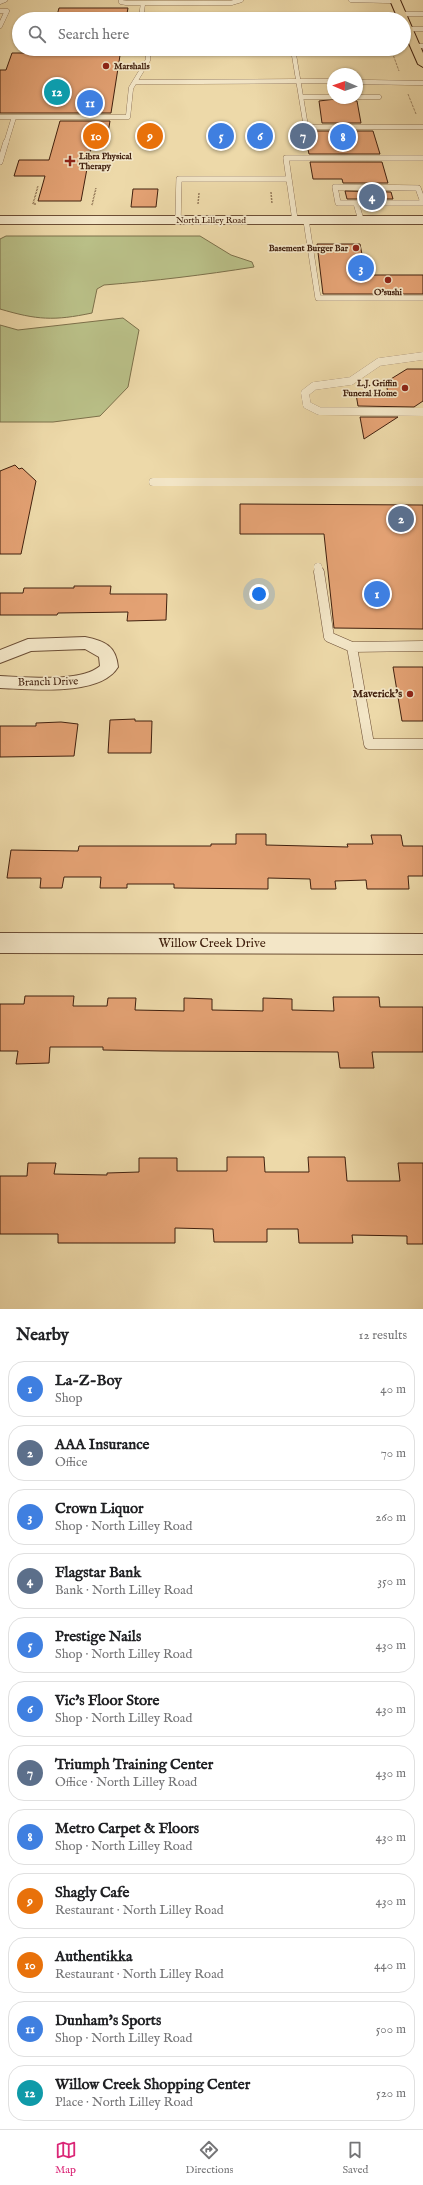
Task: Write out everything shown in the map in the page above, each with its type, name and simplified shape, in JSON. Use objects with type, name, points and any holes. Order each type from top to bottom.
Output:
[{"type":"main road","points":[[395,1],[400,12]]},
{"type":"main road","points":[[411,33],[419,46],[423,64]]},
{"type":"street","name":"North Lilley Road","points":[[0,220],[423,220]]},
{"type":"street","name":"Branch Drive","points":[[0,657],[28,645],[85,643],[92,644],[105,652],[109,658],[109,664],[106,671],[98,678],[72,683],[0,682]]},
{"type":"street","name":"Willow Creek Drive","points":[[0,943],[423,944]]},
{"type":"lane","points":[[0,2],[5,0]]},
{"type":"lane","points":[[120,0],[124,3],[231,3],[241,0]]},
{"type":"lane","points":[[351,0],[395,1]]},
{"type":"lane","points":[[142,12],[143,3]]},
{"type":"lane","points":[[0,11],[7,11],[0,26]]},
{"type":"lane","points":[[411,18],[423,14]]},
{"type":"lane","points":[[411,24],[423,29]]},
{"type":"lane","points":[[0,117],[128,117],[131,88],[149,56]]},
{"type":"lane","points":[[294,56],[306,127],[423,127]]},
{"type":"lane","points":[[363,81],[423,79]]},
{"type":"lane","points":[[135,82],[327,81]]},
{"type":"lane","points":[[363,81],[423,83]]},
{"type":"lane","points":[[301,97],[327,97]]},
{"type":"lane","points":[[363,97],[379,97]]},
{"type":"lane","points":[[0,162],[14,117]]},
{"type":"lane","points":[[423,158],[286,158],[289,179],[300,220],[310,243],[318,298],[423,298]]},
{"type":"lane","points":[[178,220],[179,179],[289,179]]},
{"type":"lane","points":[[398,186],[418,188],[421,191],[423,202],[338,203],[335,187],[398,186]]},
{"type":"lane","points":[[356,203],[361,220]]},
{"type":"lane","points":[[423,356],[379,362],[351,381],[314,386],[305,393],[307,405],[319,412],[423,412]]},
{"type":"lane","points":[[153,482],[423,482]]},
{"type":"lane","points":[[318,567],[329,637],[352,647],[423,646]]},
{"type":"lane","points":[[352,647],[369,744],[423,744]]},
{"type":"path","points":[[38,186],[33,204],[40,204]]},
{"type":"path","points":[[85,204],[93,205],[96,188]]},
{"type":"path","points":[[198,204],[199,189]]},
{"type":"path","points":[[270,189],[272,204]]},
{"type":"green space","points":[[6,236],[200,236],[231,255],[252,262],[254,267],[179,278],[104,285],[97,289],[92,313],[56,318],[35,317],[0,309],[0,239]]},
{"type":"green space","points":[[123,318],[139,330],[128,387],[100,416],[53,422],[0,422],[0,325],[18,330]]},
{"type":"building","points":[[59,8],[128,8],[127,12],[58,12]]},
{"type":"building","points":[[12,53],[12,56],[120,56],[111,113],[0,113],[0,70],[6,70]]},
{"type":"building","points":[[327,100],[327,104],[358,104],[361,123],[322,123],[319,101]]},
{"type":"building","points":[[60,121],[110,121],[106,145],[91,147],[81,201],[38,201],[45,176],[14,176],[19,160],[49,160]]},
{"type":"building","points":[[373,131],[380,154],[309,154],[304,132]]},
{"type":"building","points":[[310,162],[382,162],[388,183],[343,183],[342,179],[313,179]]},
{"type":"building","points":[[133,189],[158,189],[156,207],[131,207]]},
{"type":"building","points":[[345,191],[391,192],[393,199],[347,199]]},
{"type":"building","points":[[317,244],[360,244],[366,275],[423,275],[423,294],[323,294]]},
{"type":"building","name":"L.J. Griffin Funeral Home","points":[[407,369],[423,369],[423,401],[414,407],[358,406],[356,394],[388,394],[386,382]]},
{"type":"building","points":[[360,417],[398,417],[364,439]]},
{"type":"building","points":[[15,465],[19,469],[22,468],[36,481],[21,554],[0,554],[0,471]]},
{"type":"building","points":[[240,504],[423,505],[423,629],[334,628],[324,534],[240,534]]},
{"type":"building","points":[[74,586],[111,586],[110,594],[167,594],[166,620],[127,621],[128,612],[58,613],[57,615],[0,615],[0,593],[23,593],[24,588],[74,588]]},
{"type":"building","name":"Maverick's","points":[[393,667],[423,667],[423,721],[402,721]]},
{"type":"building","points":[[135,719],[135,721],[152,721],[151,753],[108,753],[110,720]]},
{"type":"building","points":[[61,722],[78,724],[74,756],[0,757],[0,726],[36,726],[36,723]]},
{"type":"building","points":[[236,834],[266,834],[266,845],[348,847],[347,844],[373,844],[371,835],[401,835],[403,846],[423,846],[423,876],[408,876],[409,889],[367,889],[366,880],[335,881],[336,889],[311,889],[310,879],[268,878],[268,889],[174,888],[174,884],[127,884],[127,888],[100,888],[101,877],[64,877],[62,888],[40,888],[41,878],[7,878],[11,850],[78,851],[79,846],[211,846],[211,844],[236,844]]},
{"type":"building","points":[[25,996],[74,996],[73,1006],[107,1006],[108,998],[136,998],[135,1010],[184,1011],[184,998],[212,999],[212,1010],[263,1011],[263,998],[292,999],[292,1010],[334,1011],[333,997],[379,997],[380,1007],[423,1007],[423,1052],[372,1052],[374,1068],[340,1068],[338,1052],[103,1050],[103,1047],[50,1047],[49,1063],[16,1064],[18,1051],[0,1051],[0,1004],[24,1004]]},
{"type":"building","points":[[227,1157],[264,1157],[265,1172],[309,1172],[308,1157],[345,1157],[347,1181],[400,1181],[398,1163],[423,1163],[423,1244],[407,1244],[407,1236],[352,1235],[353,1243],[299,1243],[298,1229],[267,1229],[267,1242],[214,1242],[213,1229],[175,1228],[175,1243],[58,1243],[58,1234],[0,1234],[0,1176],[27,1176],[28,1163],[56,1163],[54,1174],[107,1175],[107,1173],[139,1172],[139,1158],[177,1158],[177,1171],[227,1171]]},
{"type":"place","name":"Marshalls","points":[[106,66]]},
{"type":"place","name":"Willow Creek Shopping Center","points":[[57,92]]},
{"type":"place","name":"Dunham's Sports","points":[[90,103]]},
{"type":"place","name":"Authentikka","points":[[96,136]]},
{"type":"place","name":"Shagly Cafe","points":[[150,136]]},
{"type":"place","name":"Prestige Nails","points":[[221,136]]},
{"type":"place","name":"Vic's Floor Store","points":[[260,136]]},
{"type":"place","name":"Triumph Training Center","points":[[303,136]]},
{"type":"place","name":"Metro Carpet & Floors","points":[[343,137]]},
{"type":"place","name":"Libra Physical Therapy","points":[[70,161]]},
{"type":"place","name":"Flagstar Bank","points":[[372,197]]},
{"type":"place","name":"Basement Burger Bar","points":[[356,248]]},
{"type":"place","name":"Crown Liquor","points":[[361,268]]},
{"type":"place","name":"O'sushi","points":[[388,280]]},
{"type":"place","name":"L.J. Griffin Funeral Home","points":[[405,388]]},
{"type":"place","name":"AAA Insurance","points":[[401,519]]},
{"type":"place","name":"La-Z-Boy","points":[[377,594]]},
{"type":"place","name":"Maverick's","points":[[410,694]]}]
